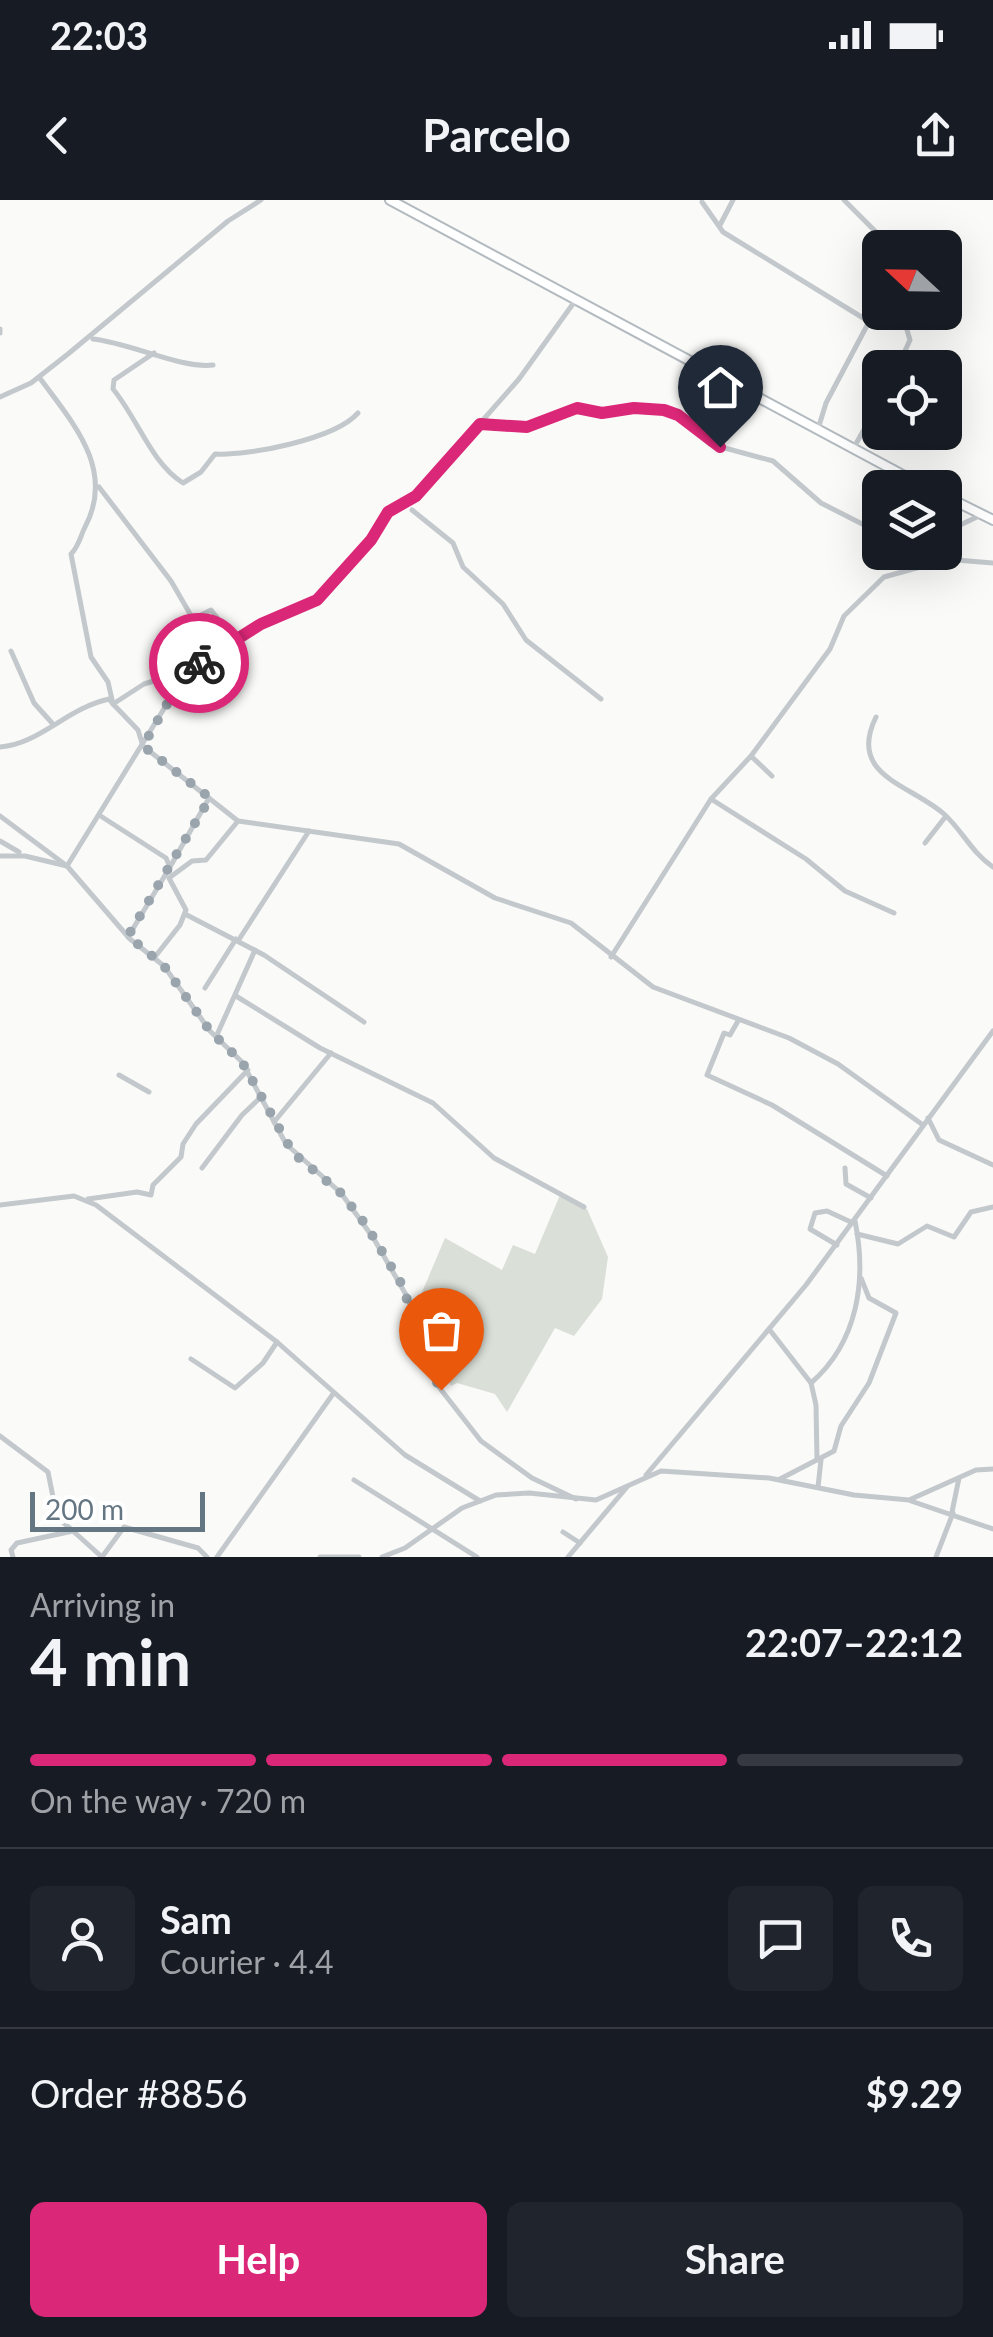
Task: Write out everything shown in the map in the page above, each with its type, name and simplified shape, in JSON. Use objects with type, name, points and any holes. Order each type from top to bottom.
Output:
[{"type":"street","points":[[0,398],[39,377],[228,221],[261,200]]},
{"type":"street","points":[[390,200],[517,264],[575,301],[892,470]]},
{"type":"street","points":[[720,225],[733,200]]},
{"type":"street","points":[[844,200],[874,230]]},
{"type":"street","points":[[702,202],[741,244],[862,317]]},
{"type":"street","points":[[113,704],[144,684],[186,671],[234,640],[317,600],[371,540],[388,512],[416,496],[480,424],[536,359],[575,301]]},
{"type":"street","points":[[817,432],[826,403],[863,330]]},
{"type":"street","points":[[93,340],[169,360],[186,358],[200,367],[214,365]]},
{"type":"street","points":[[154,353],[114,380],[113,389],[151,442],[155,456],[183,483],[201,472],[215,454],[236,455],[312,438],[350,422],[358,412]]},
{"type":"street","points":[[39,377],[89,453],[97,484],[96,510],[71,555],[89,652],[108,682],[113,704]]},
{"type":"street","points":[[480,424],[527,427],[577,408],[602,413],[634,408],[667,411],[713,445],[774,460],[821,503],[862,523]]},
{"type":"street","points":[[853,450],[862,434]]},
{"type":"street","points":[[97,484],[171,581],[187,614],[193,619],[211,610],[234,640]]},
{"type":"street","points":[[962,505],[993,520]]},
{"type":"street","points":[[412,510],[453,542],[463,568],[503,604],[526,640],[601,699]]},
{"type":"street","points":[[962,523],[982,515]]},
{"type":"street","points":[[962,561],[993,564]]},
{"type":"street","points":[[611,957],[711,799],[751,756],[830,649],[844,616],[884,577],[918,570]]},
{"type":"street","points":[[11,651],[34,703],[52,722]]},
{"type":"street","points":[[67,866],[186,671]]},
{"type":"street","points":[[0,748],[28,743],[52,722],[81,706],[109,700],[138,730],[143,746],[238,820],[399,844],[494,898],[571,924],[653,987],[789,1038],[838,1064],[923,1125]]},
{"type":"street","points":[[876,717],[868,732],[873,766],[946,816],[993,867]]},
{"type":"street","points":[[751,756],[772,776]]},
{"type":"street","points":[[128,936],[210,798]]},
{"type":"street","points":[[711,799],[846,890],[894,913]]},
{"type":"street","points":[[99,815],[166,858],[170,868]]},
{"type":"street","points":[[0,816],[67,866],[128,936],[168,971],[216,1037],[248,1070],[293,1153],[341,1193],[366,1225],[404,1288],[419,1348],[435,1382],[481,1441],[532,1478],[576,1499]]},
{"type":"street","points":[[924,843],[946,816]]},
{"type":"street","points":[[154,958],[185,914],[186,906],[170,886],[169,878],[192,861],[206,860],[238,820]]},
{"type":"street","points":[[205,988],[309,831]]},
{"type":"street","points":[[0,841],[25,856]]},
{"type":"street","points":[[0,856],[25,856],[67,866]]},
{"type":"street","points":[[185,914],[255,950],[364,1022]]},
{"type":"street","points":[[216,1037],[255,950]]},
{"type":"street","points":[[236,996],[331,1053],[433,1103],[494,1158],[584,1207]]},
{"type":"street","points":[[738,1021],[730,1035],[724,1033],[708,1075],[772,1105],[887,1176]]},
{"type":"street","points":[[643,1477],[836,1245],[993,1030]]},
{"type":"street","points":[[274,1122],[321,1060],[331,1053]]},
{"type":"street","points":[[0,1205],[31,1198],[82,1199],[138,1192],[150,1196],[153,1185],[181,1156],[182,1144],[196,1124],[248,1070]]},
{"type":"street","points":[[119,1076],[149,1092]]},
{"type":"street","points":[[202,1168],[242,1115],[262,1097]]},
{"type":"street","points":[[928,1118],[939,1140],[993,1165]]},
{"type":"street","points":[[845,1168],[846,1184],[871,1198]]},
{"type":"street","points":[[82,1199],[160,1250],[277,1342],[404,1455],[480,1500]]},
{"type":"street","points":[[858,1234],[898,1244],[927,1226],[954,1236],[971,1212],[993,1207]]},
{"type":"street","points":[[836,1245],[810,1230],[814,1215],[826,1211],[854,1222]]},
{"type":"street","points":[[780,1479],[834,1451],[842,1424],[869,1383],[896,1314],[869,1298],[861,1278],[854,1222]]},
{"type":"street","points":[[811,1383],[842,1347],[861,1278]]},
{"type":"street","points":[[769,1329],[811,1383],[816,1405],[818,1487]]},
{"type":"street","points":[[191,1359],[235,1388],[263,1362],[277,1342]]},
{"type":"street","points":[[218,1557],[333,1394]]},
{"type":"street","points":[[0,1436],[48,1472],[56,1517],[102,1557],[124,1527],[198,1548],[207,1557]]},
{"type":"street","points":[[908,1500],[976,1470],[993,1469]]},
{"type":"street","points":[[382,1557],[397,1552],[480,1500],[529,1493],[602,1499],[643,1477],[679,1472],[780,1479],[908,1500],[952,1512],[993,1530]]},
{"type":"street","points":[[936,1557],[959,1478]]},
{"type":"street","points":[[354,1480],[477,1557]]},
{"type":"street","points":[[568,1557],[630,1483]]},
{"type":"street","points":[[13,1557],[17,1543],[73,1531]]},
{"type":"street","points":[[563,1532],[580,1543]]},
{"type":"street","points":[[320,1557],[358,1557]]},
{"type":"shaded area","points":[[560,1195],[587,1209],[608,1257],[602,1299],[574,1336],[555,1328],[507,1412],[495,1394],[457,1383],[451,1386],[439,1360],[432,1365],[420,1328],[428,1312],[417,1304],[445,1238],[502,1270],[513,1245],[535,1254]]},
{"type":"way so far","points":[[199,663],[186,671],[177,694],[143,746],[210,798],[128,936],[164,966],[210,1031],[242,1062],[293,1153],[341,1193],[366,1225],[404,1288],[412,1307],[419,1348],[441,1390]]},
{"type":"route","points":[[199,663],[261,624],[317,600],[371,540],[388,512],[416,496],[480,424],[527,427],[577,408],[602,413],[634,408],[664,410],[678,415],[720,447]]}]
